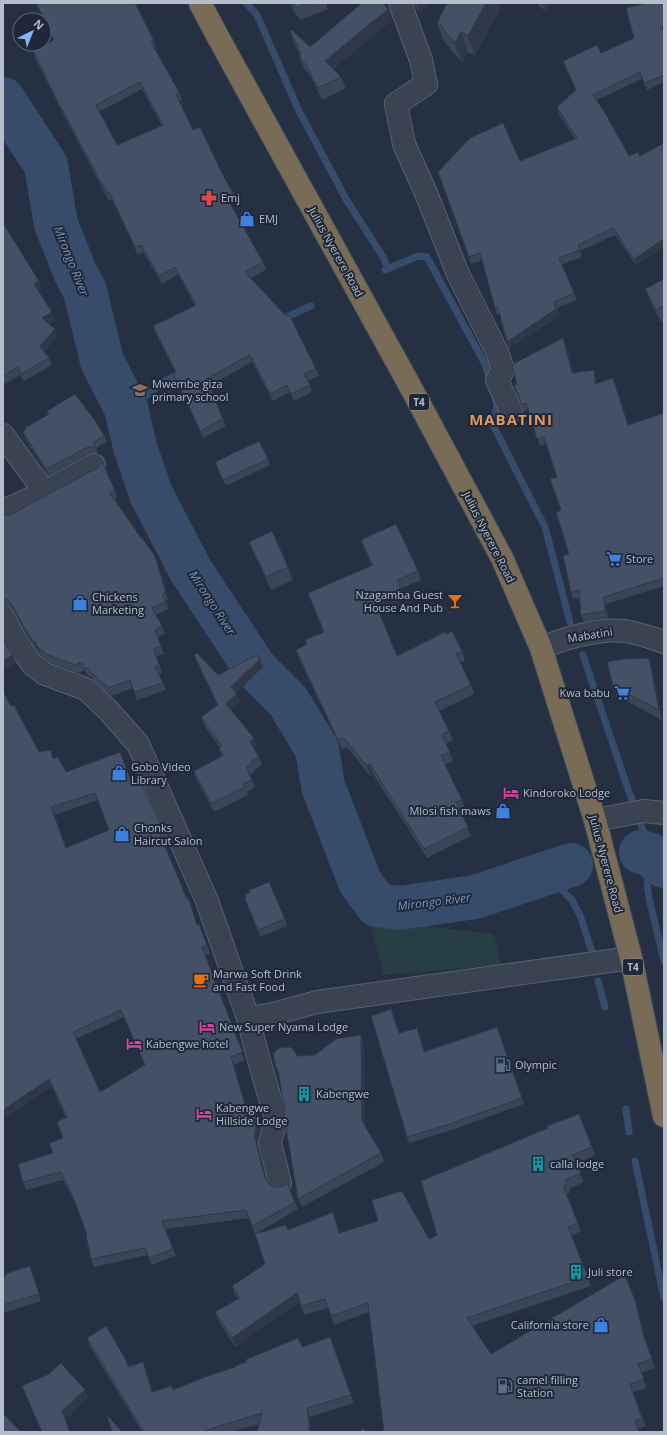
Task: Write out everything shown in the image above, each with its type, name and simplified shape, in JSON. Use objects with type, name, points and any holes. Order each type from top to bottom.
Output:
[{"type":"highway","name":"Julius Nyerere Road","points":[[200,3],[221,44],[410,386],[498,551],[541,648],[595,820],[631,958],[664,1116]]},
{"type":"street","points":[[400,3],[421,60],[426,84],[396,104],[404,144],[426,192],[458,274],[498,354],[503,370],[497,380],[511,411]]},
{"type":"street","points":[[3,436],[44,492]]},
{"type":"street","points":[[3,511],[44,492],[94,465]]},
{"type":"street","points":[[3,617],[16,641],[32,664],[45,674],[87,690],[109,711],[138,744],[207,901],[248,1018],[276,1119],[270,1143],[280,1183]]},
{"type":"street","name":"Mabatini","points":[[541,648],[567,638],[612,630],[626,631],[662,639]]},
{"type":"street","points":[[595,820],[645,813]]},
{"type":"street","points":[[248,1018],[269,1015],[317,1002],[631,958]]},
{"type":"green space","points":[[369,920],[494,934],[501,965],[384,975]]},
{"type":"building","points":[[36,3],[132,3],[132,5],[135,3],[154,41],[151,42],[179,92],[176,94],[193,130],[200,127],[234,195],[227,198],[263,262],[245,272],[284,314],[290,316],[316,369],[304,374],[310,385],[291,394],[287,385],[270,394],[250,355],[206,379],[223,419],[200,431],[173,374],[176,372],[153,326],[196,305],[175,267],[159,276],[141,245],[135,247],[109,192],[107,193],[58,102],[33,52],[52,52],[52,41],[54,40],[52,36],[52,12],[40,12]],"holes":[[[140,82],[163,125],[117,145],[96,105]]]},
{"type":"building","points":[[292,3],[308,3],[296,8]]},
{"type":"building","points":[[362,3],[383,3],[388,9],[325,61],[341,77],[318,88],[306,65],[299,56],[301,54],[290,31],[292,30],[310,47]]},
{"type":"building","points":[[447,3],[486,3],[468,36],[461,32],[455,43],[442,28],[443,26],[437,23]]},
{"type":"building","points":[[647,3],[664,3],[664,26],[662,27],[664,36],[664,75],[644,83],[640,72],[593,95],[604,111],[629,156],[638,152],[640,156],[664,143],[664,239],[634,259],[613,228],[578,245],[580,250],[559,258],[574,293],[554,302],[556,309],[507,342],[498,308],[495,308],[480,253],[469,257],[438,172],[470,138],[503,123],[520,161],[577,138],[557,107],[576,90],[563,61],[597,45],[601,53],[634,38],[626,8]]},
{"type":"building","points":[[3,223],[39,281],[34,284],[52,312],[42,318],[55,329],[40,346],[49,358],[21,374],[18,367],[3,376]]},
{"type":"building","points":[[664,279],[664,306],[656,310],[645,289]]},
{"type":"building","points":[[563,338],[572,373],[594,370],[595,384],[613,378],[628,425],[664,413],[664,578],[604,597],[605,611],[581,615],[579,590],[571,592],[563,556],[569,554],[556,512],[561,510],[550,479],[557,477],[544,437],[537,439],[526,403],[521,405],[514,385],[517,384],[512,366],[513,364]]},
{"type":"building","points":[[75,394],[104,435],[93,443],[95,447],[92,446],[86,448],[46,469],[23,432],[26,429],[25,428],[49,414],[47,411]]},
{"type":"building","points":[[259,441],[268,459],[223,480],[215,462]]},
{"type":"building","points":[[102,462],[115,490],[110,493],[155,556],[166,593],[162,594],[166,602],[152,608],[162,626],[155,630],[161,646],[154,649],[159,665],[155,667],[163,683],[134,692],[130,680],[108,688],[88,668],[85,669],[82,662],[75,665],[48,655],[38,648],[35,641],[34,642],[24,627],[11,603],[7,599],[3,598],[3,515],[7,514],[8,516],[97,468]]},
{"type":"building","points":[[396,524],[418,571],[397,580],[401,589],[376,605],[397,656],[445,632],[446,634],[452,631],[462,651],[456,654],[471,685],[435,702],[449,731],[442,735],[450,752],[441,756],[462,800],[456,802],[468,827],[424,849],[370,764],[367,766],[343,737],[338,740],[296,650],[307,644],[305,640],[324,632],[308,593],[373,565],[361,540]]},
{"type":"building","points":[[272,531],[288,567],[266,577],[249,542]]},
{"type":"building","points":[[3,640],[13,655],[3,661]]},
{"type":"building","points":[[197,653],[218,675],[257,655],[260,659],[231,687],[237,694],[226,704],[254,738],[250,741],[259,757],[246,767],[252,780],[243,784],[245,787],[211,804],[194,771],[224,755],[219,749],[222,746],[201,717],[218,705],[194,655]]},
{"type":"building","points":[[649,658],[659,710],[613,686],[607,662],[623,659]]},
{"type":"building","points":[[3,691],[11,706],[14,705],[39,752],[51,750],[53,759],[58,757],[66,772],[120,752],[132,783],[140,779],[163,830],[159,832],[187,899],[189,899],[197,925],[199,924],[207,945],[202,947],[231,1025],[243,1052],[231,1057],[249,1118],[257,1115],[258,1119],[255,1138],[265,1178],[269,1184],[274,1187],[281,1187],[287,1183],[295,1202],[252,1226],[246,1210],[162,1221],[173,1249],[149,1258],[145,1248],[91,1259],[87,1235],[74,1199],[61,1172],[23,1182],[18,1164],[53,1153],[49,1143],[63,1138],[57,1122],[67,1117],[49,1079],[3,1110]],"holes":[[[95,793],[109,830],[66,848],[51,807]],[[121,1010],[145,1065],[100,1092],[73,1032]]]},
{"type":"building","points":[[269,882],[285,919],[258,930],[245,899],[245,895],[250,892],[249,890]]},
{"type":"building","points":[[391,1009],[399,1033],[417,1028],[424,1052],[497,1027],[522,1098],[447,1125],[407,1137],[371,1016]]},
{"type":"building","points":[[361,1035],[362,1121],[381,1153],[298,1199],[284,1117],[285,1107],[278,1069],[276,1068],[273,1054],[279,1048],[290,1047],[297,1056],[315,1055],[336,1039]]},
{"type":"building","points":[[579,1114],[592,1147],[572,1155],[581,1173],[565,1180],[567,1184],[563,1186],[578,1223],[568,1227],[588,1277],[467,1318],[491,1354],[625,1275],[636,1303],[643,1334],[652,1359],[638,1364],[644,1379],[630,1384],[642,1418],[635,1421],[639,1432],[384,1432],[368,1303],[331,1316],[325,1299],[301,1306],[297,1293],[232,1338],[215,1312],[240,1298],[232,1286],[265,1264],[255,1234],[286,1225],[288,1230],[333,1212],[339,1233],[378,1221],[372,1200],[402,1191],[429,1239],[437,1235],[421,1181],[548,1128],[547,1126]]},
{"type":"building","points":[[30,1266],[39,1294],[3,1305],[3,1277],[6,1276],[5,1274]]},
{"type":"building","points":[[106,1326],[126,1360],[128,1367],[143,1362],[152,1392],[171,1386],[173,1390],[235,1367],[247,1362],[245,1360],[298,1338],[302,1347],[330,1337],[351,1395],[307,1408],[310,1432],[257,1432],[262,1413],[203,1432],[144,1432],[87,1338]]},
{"type":"building","points":[[61,1363],[85,1390],[62,1411],[70,1432],[42,1432],[22,1386],[49,1374]]},
{"type":"building","points":[[3,1413],[21,1432],[3,1432]]},
{"type":"building","points":[[107,1415],[122,1432],[112,1432]]},
{"type":"building","points":[[364,1428],[365,1432],[358,1432]]},
{"type":"waterway","points":[[246,3],[257,15],[299,111],[346,199],[383,257],[388,268]]},
{"type":"waterway","name":"Mirongo River","points":[[3,99],[46,165],[56,224],[75,272],[85,291],[102,361],[126,408],[135,447],[151,494],[191,571],[255,668],[288,701],[317,749],[323,786],[360,882],[377,905],[399,908],[475,897],[571,865]]},
{"type":"waterway","points":[[385,270],[418,256],[427,257],[485,364],[490,381]]},
{"type":"waterway","points":[[280,320],[311,306]]},
{"type":"waterway","points":[[126,408],[147,395],[163,382],[181,373]]},
{"type":"waterway","points":[[495,397],[497,405],[493,425],[545,527],[570,622]]},
{"type":"waterway","points":[[583,655],[648,844],[649,854]]},
{"type":"waterway","name":"Mirongo River","points":[[641,852],[649,854],[664,866]]},
{"type":"waterway","points":[[658,862],[650,871],[647,882],[649,898],[664,961]]},
{"type":"waterway","points":[[545,873],[572,900],[580,915],[593,955]]},
{"type":"waterway","points":[[598,981],[605,1007]]},
{"type":"waterway","points":[[626,1109],[629,1132]]},
{"type":"waterway","points":[[635,1161],[664,1298]]},
{"type":"place","name":"Emj","points":[[209,198]]},
{"type":"place","name":"EMJ","points":[[247,219]]},
{"type":"place","name":"Mwembe giza primary school","points":[[140,390]]},
{"type":"place","name":"Store","points":[[614,559]]},
{"type":"place","name":"Nzagamba Guest House And Pub","points":[[455,601]]},
{"type":"place","name":"Chickens Marketing","points":[[80,603]]},
{"type":"place","name":"Kwa babu","points":[[622,693]]},
{"type":"place","name":"Gobo Video Library","points":[[119,773]]},
{"type":"place","name":"Kindoroko Lodge","points":[[511,793]]},
{"type":"place","name":"Mlosi fish maws","points":[[503,811]]},
{"type":"place","name":"Chonks Haircut Salon","points":[[122,834]]},
{"type":"place","name":"Marwa Soft Drink and Fast Food","points":[[201,980]]},
{"type":"place","name":"New Super Nyama Lodge","points":[[207,1027]]},
{"type":"place","name":"Kabengwe hotel","points":[[134,1044]]},
{"type":"place","name":"Olympic","points":[[503,1065]]},
{"type":"place","name":"Kabengwe","points":[[304,1094]]},
{"type":"place","name":"Kabengwe Hillside Lodge","points":[[204,1114]]},
{"type":"place","name":"calla lodge","points":[[538,1164]]},
{"type":"place","name":"Juli store","points":[[576,1272]]},
{"type":"place","name":"California store","points":[[601,1325]]},
{"type":"place","name":"camel filling Station","points":[[505,1386]]},
{"type":"district","name":"MABATINI","points":[[511,420]]}]
